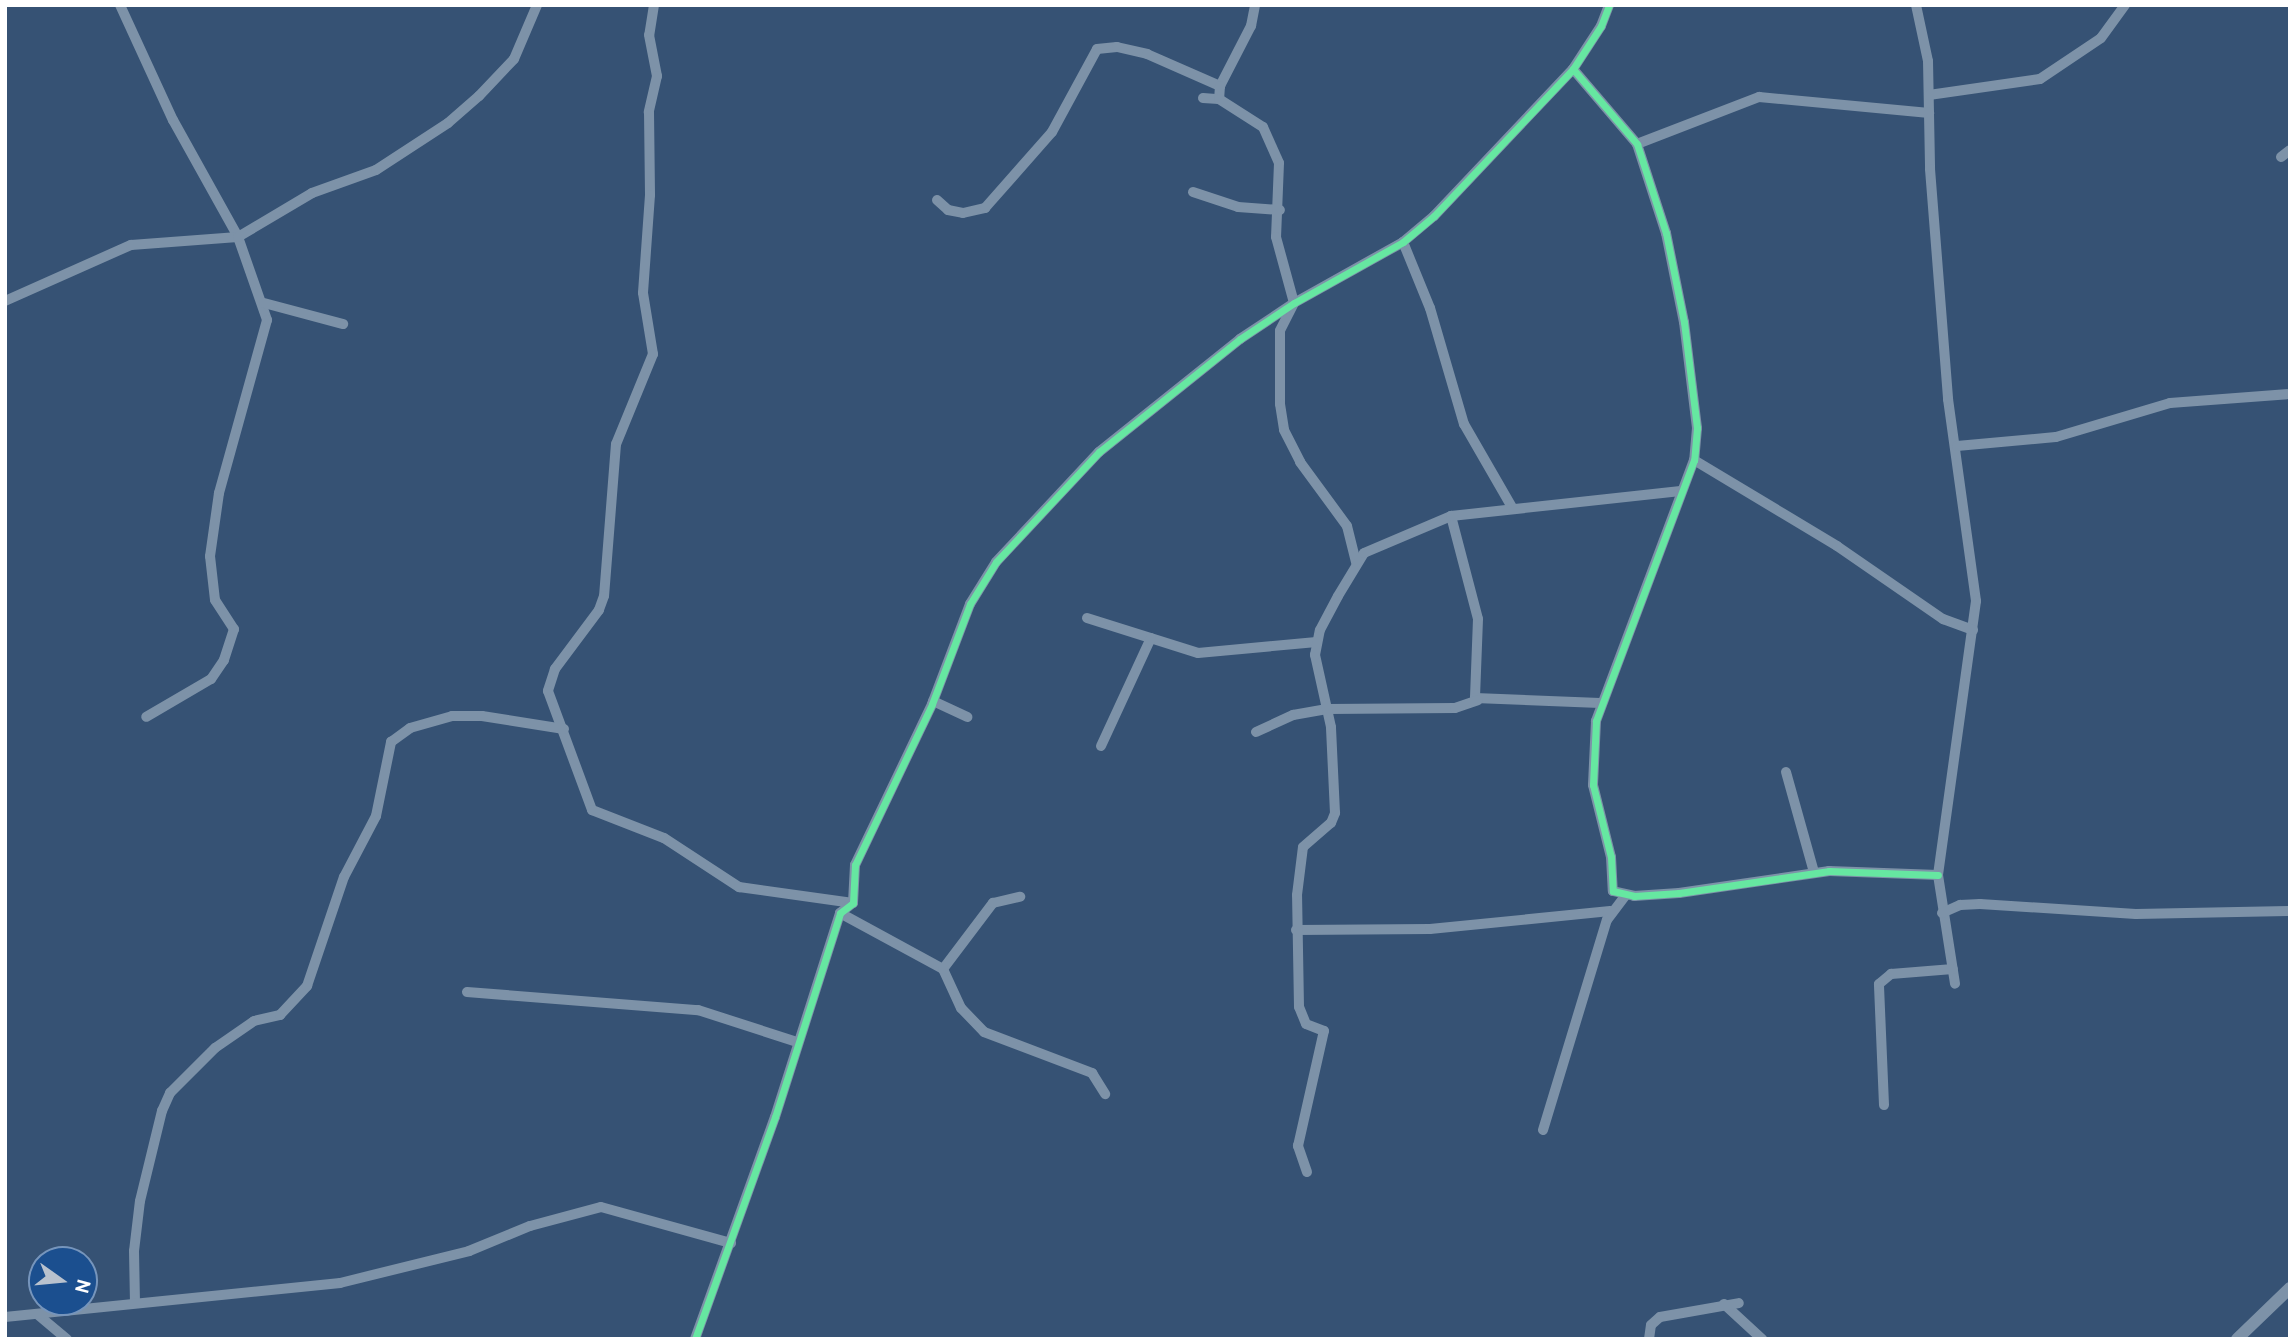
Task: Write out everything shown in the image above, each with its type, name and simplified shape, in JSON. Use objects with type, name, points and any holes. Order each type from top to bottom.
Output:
[{"type":"street","points":[[120,5],[173,120],[238,237],[264,303],[267,320],[219,494],[210,556],[215,600],[234,629],[224,660],[211,679],[146,717]]},
{"type":"street","points":[[5,301],[131,245],[238,237],[312,193],[376,170],[448,122],[514,60],[537,5]]},
{"type":"street","points":[[654,5],[649,35],[657,76],[649,112],[650,195],[643,293],[653,354],[616,444],[604,596],[599,610],[550,680],[551,702],[564,729],[592,810],[664,838],[705,869],[739,887],[853,903]]},
{"type":"street","points":[[1219,99],[1220,86],[1251,26],[1255,5]]},
{"type":"street","points":[[695,1339],[732,1244],[840,913],[853,903],[855,865],[933,701],[970,604],[996,562],[1063,486],[1240,339],[1294,303],[1403,242],[1471,181],[1573,69],[1609,5]]},
{"type":"street","points":[[1916,5],[1925,39],[1947,387],[1976,601],[1938,874],[1955,984]]},
{"type":"street","points":[[1929,95],[2040,79],[2101,38],[2125,5]]},
{"type":"street","points":[[937,200],[948,210],[962,213],[985,208],[1052,132],[1097,49],[1117,47],[1147,54],[1220,86]]},
{"type":"street","points":[[1573,69],[1637,144],[1666,233],[1684,322],[1695,400],[1695,460],[1681,491],[1641,609],[1600,703],[1591,753],[1593,785],[1611,858],[1611,885],[1617,894],[1625,895],[1693,891],[1814,872],[1938,874]]},
{"type":"street","points":[[1637,144],[1759,97],[1929,113]]},
{"type":"street","points":[[1203,98],[1219,99],[1248,115],[1272,141],[1279,163],[1280,210],[1276,237],[1294,303],[1280,331],[1280,404],[1284,430],[1300,462],[1346,526],[1356,563]]},
{"type":"street","points":[[1193,192],[1238,206],[1280,210]]},
{"type":"street","points":[[1403,242],[1430,308],[1464,424],[1512,507]]},
{"type":"street","points":[[264,303],[343,324]]},
{"type":"street","points":[[1957,446],[2056,437],[2170,403],[2290,394]]},
{"type":"street","points":[[1695,460],[1837,546],[1943,620],[1973,630]]},
{"type":"street","points":[[1307,1172],[1298,1146],[1324,1031],[1306,1024],[1300,1007],[1296,930],[1299,858],[1303,847],[1331,823],[1335,813],[1328,709],[1320,687],[1316,642],[1356,563],[1379,544],[1451,516],[1512,507],[1681,491]]},
{"type":"street","points":[[1451,516],[1478,619],[1473,693],[1478,700]]},
{"type":"street","points":[[1087,618],[1198,653],[1316,642]]},
{"type":"street","points":[[1101,746],[1151,638]]},
{"type":"street","points":[[1256,732],[1293,715],[1328,709],[1455,708],[1478,700],[1600,703]]},
{"type":"street","points":[[933,701],[968,717]]},
{"type":"street","points":[[135,1303],[134,1251],[140,1201],[162,1111],[170,1093],[215,1048],[254,1021],[280,1015],[307,986],[344,877],[376,816],[391,742],[410,728],[452,716],[482,716],[564,729]]},
{"type":"street","points":[[1786,772],[1814,872]]},
{"type":"street","points":[[1543,1130],[1611,911],[1625,895]]},
{"type":"street","points":[[943,969],[993,903],[1020,897]]},
{"type":"street","points":[[1942,913],[1960,905],[1980,904],[2136,914],[2290,911]]},
{"type":"street","points":[[1296,930],[1430,929],[1611,911]]},
{"type":"street","points":[[840,913],[943,969],[961,1008],[984,1032],[1092,1073],[1105,1094]]},
{"type":"street","points":[[1884,1105],[1880,984],[1891,974],[1953,969]]},
{"type":"street","points":[[467,992],[698,1010],[797,1042]]},
{"type":"street","points":[[98,1307],[340,1283],[469,1251],[530,1226],[601,1207],[732,1244]]},
{"type":"street","points":[[2237,1339],[2290,1287]]},
{"type":"street","points":[[1649,1339],[1651,1325],[1660,1317],[1739,1303]]},
{"type":"street","points":[[1724,1304],[1762,1339]]},
{"type":"street","points":[[5,1317],[28,1315]]},
{"type":"street","points":[[39,1316],[67,1339]]},
{"type":"cycle path","points":[[695,1339],[775,1117],[840,913],[853,903],[855,865],[932,704],[970,604],[996,562],[1099,452],[1240,339],[1294,303],[1403,242],[1434,216],[1573,69],[1601,26],[1609,5]]},
{"type":"cycle path","points":[[1573,69],[1637,144],[1666,233],[1684,322],[1697,428],[1694,460],[1596,721],[1593,785],[1611,857],[1613,891],[1634,896],[1679,893],[1829,871],[1938,875]]}]
